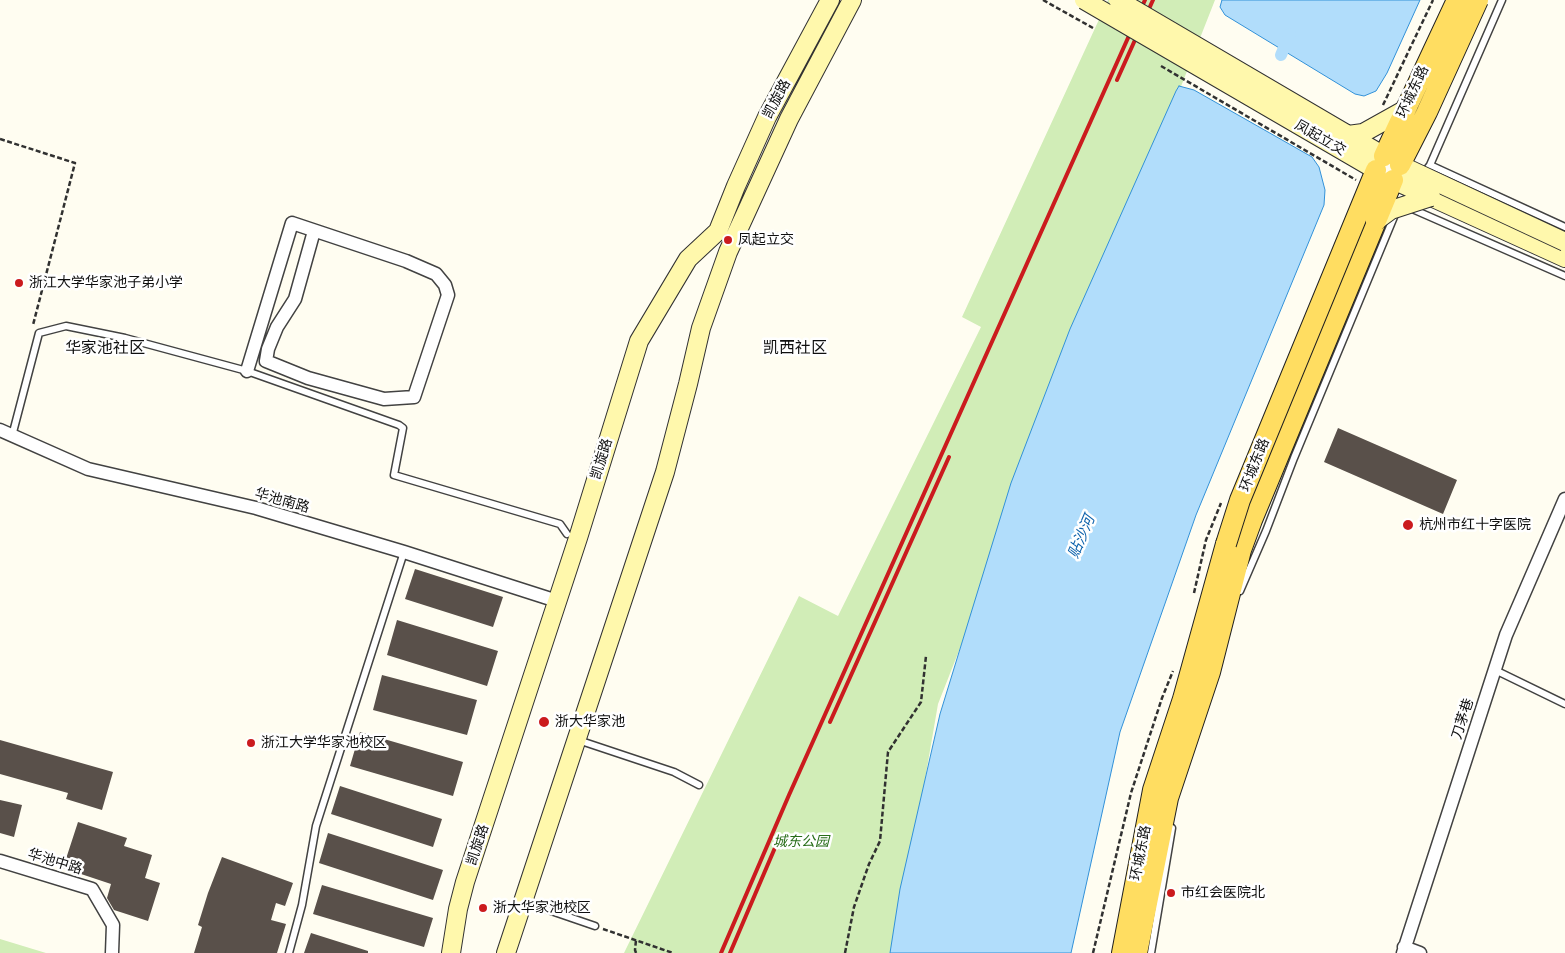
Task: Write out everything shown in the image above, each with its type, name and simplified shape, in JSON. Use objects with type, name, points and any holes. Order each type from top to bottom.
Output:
[{"type":"main road","name":"凯旋路","points":[[451,953],[458,909],[465,882],[557,602],[572,536],[638,341],[688,259],[718,231],[767,117],[830,0]]},
{"type":"main road","points":[[506,953],[665,472],[701,328],[728,252],[789,119],[852,0]]},
{"type":"main road","name":"凤起立交","points":[[1084,0],[1431,197],[1565,258]]},
{"type":"main road","name":"凤起立交","points":[[1118,0],[1348,135],[1383,171],[1565,242]]},
{"type":"main road","name":"环城东路","points":[[1138,953],[1168,798],[1218,642],[1240,500],[1383,171],[1406,109],[1457,0]]},
{"type":"main road","name":"环城东路","points":[[1122,953],[1153,790],[1234,547],[1252,520],[1376,221],[1383,171],[1427,112],[1478,0]]},
{"type":"main road","points":[[1348,135],[1363,133],[1406,109]]},
{"type":"main road","points":[[1376,221],[1391,210],[1431,197]]},
{"type":"street","points":[[248,371],[292,223],[314,230],[406,261],[436,274],[445,284],[448,295],[414,397],[384,399],[308,378],[266,361],[268,349],[277,327],[295,299],[314,230]]},
{"type":"street","name":"华池南路","points":[[0,430],[88,469],[256,508],[404,552],[557,602]]},
{"type":"street","name":"刀茅巷","points":[[1404,950],[1506,635],[1565,500]]},
{"type":"street","name":"华池中路","points":[[0,861],[92,889],[113,924],[112,953]]},
{"type":"street","points":[[1404,950],[1420,953]]},
{"type":"lane","name":"环城东路","points":[[1191,753],[1218,642],[1266,531],[1294,458],[1400,203],[1430,165],[1502,0]]},
{"type":"lane","points":[[1430,165],[1565,227]]},
{"type":"lane","points":[[1400,203],[1565,276]]},
{"type":"lane","points":[[12,436],[39,333],[66,326],[125,338],[248,371],[399,425],[403,428],[394,475],[560,524],[572,536]]},
{"type":"lane","points":[[289,953],[302,905],[316,826],[404,552]]},
{"type":"lane","points":[[1495,670],[1565,704]]},
{"type":"lane","points":[[577,740],[674,772],[699,786]]},
{"type":"lane","name":"环城东路","points":[[1151,953],[1172,825]]},
{"type":"lane","points":[[524,901],[595,926]]},
{"type":"path","points":[[1043,0],[1093,28]]},
{"type":"path","points":[[1161,66],[1383,171]]},
{"type":"path","points":[[0,139],[75,163],[32,327]]},
{"type":"path","points":[[845,953],[854,908],[869,864],[880,841],[888,752],[921,702],[926,656]]},
{"type":"path","points":[[595,926],[673,953]]},
{"type":"path","points":[[636,940],[636,953]]},
{"type":"path","points":[[658,953],[660,948]]},
{"type":"green space","name":"城东公园","points":[[1108,0],[1215,0],[938,704],[895,953],[624,953],[799,596],[838,616],[981,327],[962,317]]},
{"type":"green space","points":[[0,939],[46,953],[0,953]]},
{"type":"water","points":[[1222,0],[1420,0],[1387,73],[1376,91],[1364,96],[1355,94],[1225,15],[1220,7]]},
{"type":"water","points":[[1179,86],[1194,90],[1312,157],[1319,167],[1325,190],[1324,205],[1196,515],[1120,732],[1071,953],[890,953],[900,889],[940,714],[1011,483],[1070,329]]},
{"type":"building","points":[[1338,428],[1457,480],[1443,514],[1324,462]]},
{"type":"building","points":[[415,569],[503,597],[493,627],[405,599]]},
{"type":"building","points":[[397,620],[498,651],[487,686],[387,655]]},
{"type":"building","points":[[382,675],[477,700],[467,735],[373,710]]},
{"type":"building","points":[[360,732],[463,762],[453,796],[350,766]]},
{"type":"building","points":[[0,740],[113,772],[102,810],[66,799],[68,793],[0,774]]},
{"type":"building","points":[[340,786],[442,819],[433,847],[331,814]]},
{"type":"building","points":[[0,800],[22,805],[14,837],[0,833]]},
{"type":"building","points":[[78,822],[127,838],[124,846],[152,855],[145,878],[160,883],[148,921],[114,910],[107,898],[111,884],[63,868]]},
{"type":"building","points":[[328,833],[443,870],[433,900],[319,863]]},
{"type":"building","points":[[222,857],[293,883],[285,906],[276,903],[271,920],[286,924],[277,953],[194,953],[202,927],[198,925]]},
{"type":"building","points":[[322,885],[433,918],[424,947],[313,914]]},
{"type":"building","points":[[311,933],[368,951],[368,953],[304,953]]},
{"type":"waterway","name":"贴沙河","points":[[1281,55],[1290,34]]},
{"type":"railway","points":[[721,953],[789,795],[1145,0]]},
{"type":"railway","points":[[1117,80],[1153,0]]},
{"type":"railway","points":[[830,722],[949,457]]},
{"type":"railway","points":[[730,953],[780,836]]},
{"type":"place","name":"凤起立交","points":[[728,240]]},
{"type":"place","name":"浙江大学华家池子弟小学","points":[[19,283]]},
{"type":"place","name":"杭州市红十字医院","points":[[1408,525]]},
{"type":"place","name":"浙大华家池","points":[[544,722]]},
{"type":"place","name":"浙江大学华家池校区","points":[[251,743]]},
{"type":"place","name":"市红会医院北","points":[[1171,893]]},
{"type":"place","name":"浙大华家池校区","points":[[483,908]]},
{"type":"district","name":"华家池社区","points":[[105,349]]},
{"type":"district","name":"凯西社区","points":[[795,349]]}]
